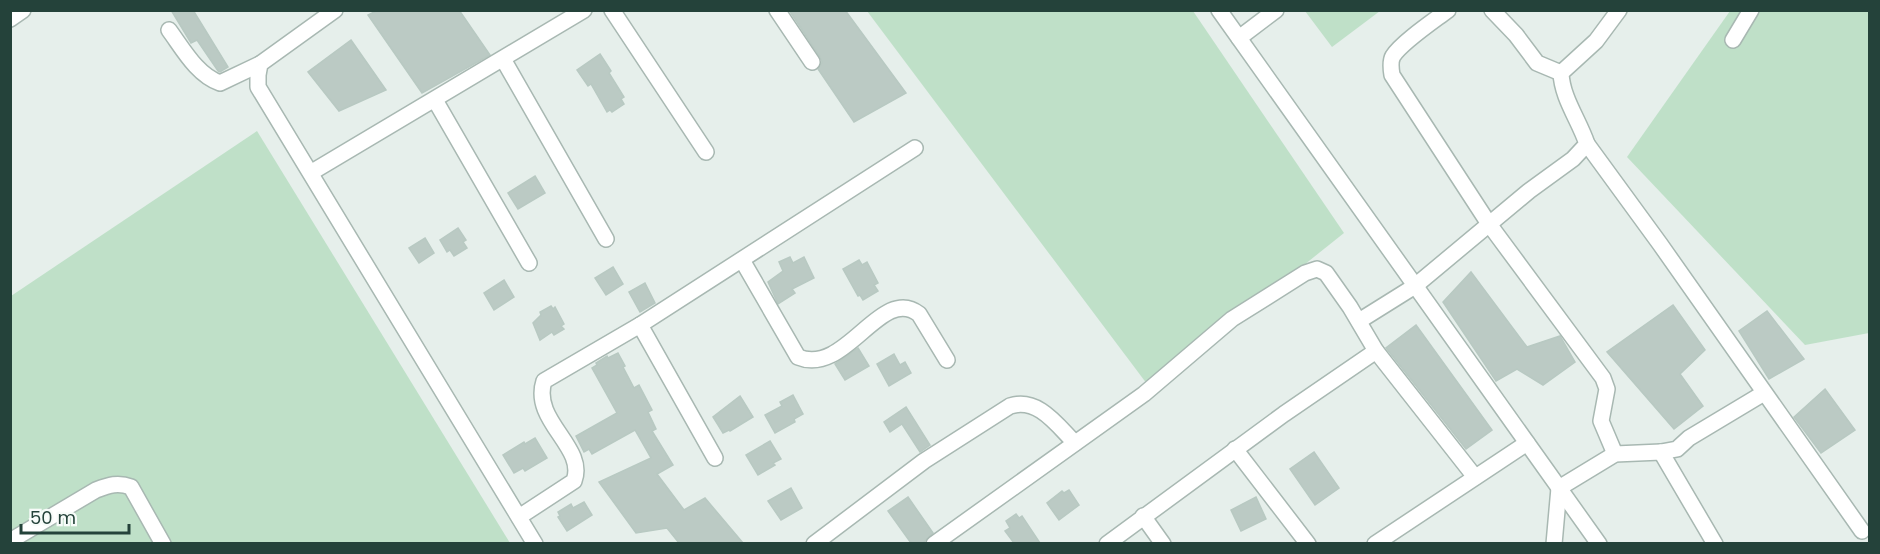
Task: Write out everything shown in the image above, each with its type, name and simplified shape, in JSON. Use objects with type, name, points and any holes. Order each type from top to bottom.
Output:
[{"type":"street","points":[[10,19],[23,10]]},
{"type":"street","points":[[169,30],[199,69],[212,80],[220,83],[260,64],[335,10]]},
{"type":"street","points":[[312,172],[584,10]]},
{"type":"street","points":[[612,10],[706,152]]},
{"type":"street","points":[[777,10],[812,62]]},
{"type":"street","points":[[1219,10],[1599,543]]},
{"type":"street","points":[[1239,38],[1276,10]]},
{"type":"street","points":[[1448,10],[1419,32],[1394,56],[1391,65],[1392,75],[1489,224],[1603,378],[1607,389],[1601,421],[1615,454]]},
{"type":"street","points":[[1492,10],[1516,35],[1537,63],[1561,73]]},
{"type":"street","points":[[1619,10],[1596,41],[1561,73],[1561,87],[1582,128],[1587,144],[1862,531]]},
{"type":"street","points":[[1733,40],[1751,10]]},
{"type":"street","points":[[503,59],[606,239]]},
{"type":"street","points":[[260,64],[258,87],[312,172],[535,543]]},
{"type":"street","points":[[435,100],[529,263]]},
{"type":"street","points":[[1359,321],[1415,286],[1489,224],[1573,159],[1587,144]]},
{"type":"street","points":[[519,517],[574,481],[577,472],[575,461],[549,420],[542,402],[541,390],[544,381],[640,325],[915,148]]},
{"type":"street","points":[[742,260],[798,357],[809,361],[821,360],[838,352],[887,312],[902,308],[912,309],[919,314],[947,360]]},
{"type":"street","points":[[934,543],[1144,394],[1232,319],[1305,273],[1317,269],[1326,273],[1359,321],[1376,351],[1475,477]]},
{"type":"street","points":[[640,325],[715,458]]},
{"type":"street","points":[[1107,543],[1235,449],[1376,351]]},
{"type":"street","points":[[1558,488],[1615,454],[1677,449],[1689,438],[1764,393]]},
{"type":"street","points":[[814,543],[924,461],[1010,406],[1020,402],[1040,409],[1075,443]]},
{"type":"street","points":[[1375,543],[1527,443]]},
{"type":"street","points":[[1235,449],[1308,543]]},
{"type":"street","points":[[1661,452],[1714,543]]},
{"type":"street","points":[[10,541],[96,490],[109,484],[122,484],[131,487],[163,543]]},
{"type":"street","points":[[1554,543],[1558,488]]},
{"type":"street","points":[[1143,516],[1162,543]]},
{"type":"green space","points":[[867,11],[1193,11],[1344,233],[1150,388]]},
{"type":"green space","points":[[1305,11],[1380,11],[1332,47]]},
{"type":"green space","points":[[1730,11],[1869,11],[1869,333],[1805,345],[1627,157]]},
{"type":"green space","points":[[257,131],[510,543],[11,544],[11,296]]},
{"type":"building","points":[[171,10],[193,10],[228,67],[218,71],[197,40],[191,43]]},
{"type":"building","points":[[378,10],[459,10],[490,55],[422,93],[368,15]]},
{"type":"building","points":[[789,10],[845,10],[906,93],[854,122],[818,69],[822,62],[820,57]]},
{"type":"building","points":[[351,40],[386,90],[339,111],[308,72]]},
{"type":"building","points":[[600,54],[624,97],[621,99],[624,104],[612,112],[610,110],[607,112],[591,84],[588,86],[577,70]]},
{"type":"building","points":[[535,176],[545,193],[518,209],[508,193]]},
{"type":"building","points":[[458,228],[466,240],[463,242],[467,248],[454,256],[450,250],[447,252],[440,240]]},
{"type":"building","points":[[425,238],[434,253],[419,263],[409,248]]},
{"type":"building","points":[[790,257],[793,263],[804,257],[814,278],[792,289],[795,293],[778,304],[768,282],[783,271],[779,262]]},
{"type":"building","points":[[859,260],[862,265],[867,262],[878,283],[874,285],[878,291],[863,300],[860,295],[858,296],[843,269]]},
{"type":"building","points":[[613,267],[623,284],[606,295],[595,278]]},
{"type":"building","points":[[1471,272],[1527,347],[1560,336],[1575,362],[1543,385],[1517,369],[1496,381],[1443,302]]},
{"type":"building","points":[[504,280],[514,297],[494,310],[484,293]]},
{"type":"building","points":[[645,283],[655,303],[640,312],[629,292]]},
{"type":"building","points":[[1673,305],[1705,350],[1680,374],[1703,406],[1674,429],[1607,352]]},
{"type":"building","points":[[551,306],[553,309],[555,307],[564,324],[561,326],[564,329],[554,335],[552,332],[540,340],[533,323],[541,315],[540,312]]},
{"type":"building","points":[[1767,311],[1804,359],[1769,379],[1739,331]]},
{"type":"building","points":[[1416,325],[1492,430],[1466,449],[1386,348]]},
{"type":"building","points":[[858,348],[869,366],[845,380],[835,364]]},
{"type":"building","points":[[618,353],[634,388],[639,385],[652,410],[648,412],[656,429],[652,431],[673,465],[657,474],[684,510],[705,498],[743,543],[679,543],[667,528],[636,533],[599,482],[651,458],[635,430],[592,454],[589,449],[584,452],[576,436],[617,413],[592,368],[607,356],[608,358]]},
{"type":"building","points":[[894,354],[900,365],[905,362],[911,373],[889,386],[877,364]]},
{"type":"building","points":[[1825,389],[1855,430],[1821,453],[1794,417]]},
{"type":"building","points":[[793,395],[803,414],[794,419],[795,422],[775,433],[765,415],[782,406],[780,402]]},
{"type":"building","points":[[740,396],[753,417],[723,433],[713,417]]},
{"type":"building","points":[[906,407],[930,445],[920,452],[902,424],[890,432],[884,422]]},
{"type":"building","points":[[535,438],[547,458],[525,471],[523,468],[514,473],[503,455]]},
{"type":"building","points":[[770,441],[781,459],[758,475],[746,455]]},
{"type":"building","points":[[1314,452],[1339,488],[1315,505],[1290,469]]},
{"type":"building","points":[[791,488],[802,508],[781,520],[768,501]]},
{"type":"building","points":[[1069,490],[1079,505],[1059,520],[1047,503],[1062,491],[1064,493]]},
{"type":"building","points":[[908,497],[933,533],[923,543],[911,543],[888,511]]},
{"type":"building","points":[[1256,497],[1266,519],[1241,531],[1231,510]]},
{"type":"building","points":[[584,502],[592,515],[567,531],[558,517],[560,516],[558,512],[571,504],[573,508]]},
{"type":"building","points":[[1016,514],[1019,518],[1022,516],[1040,543],[1014,543],[1005,531],[1010,528],[1006,521]]}]
